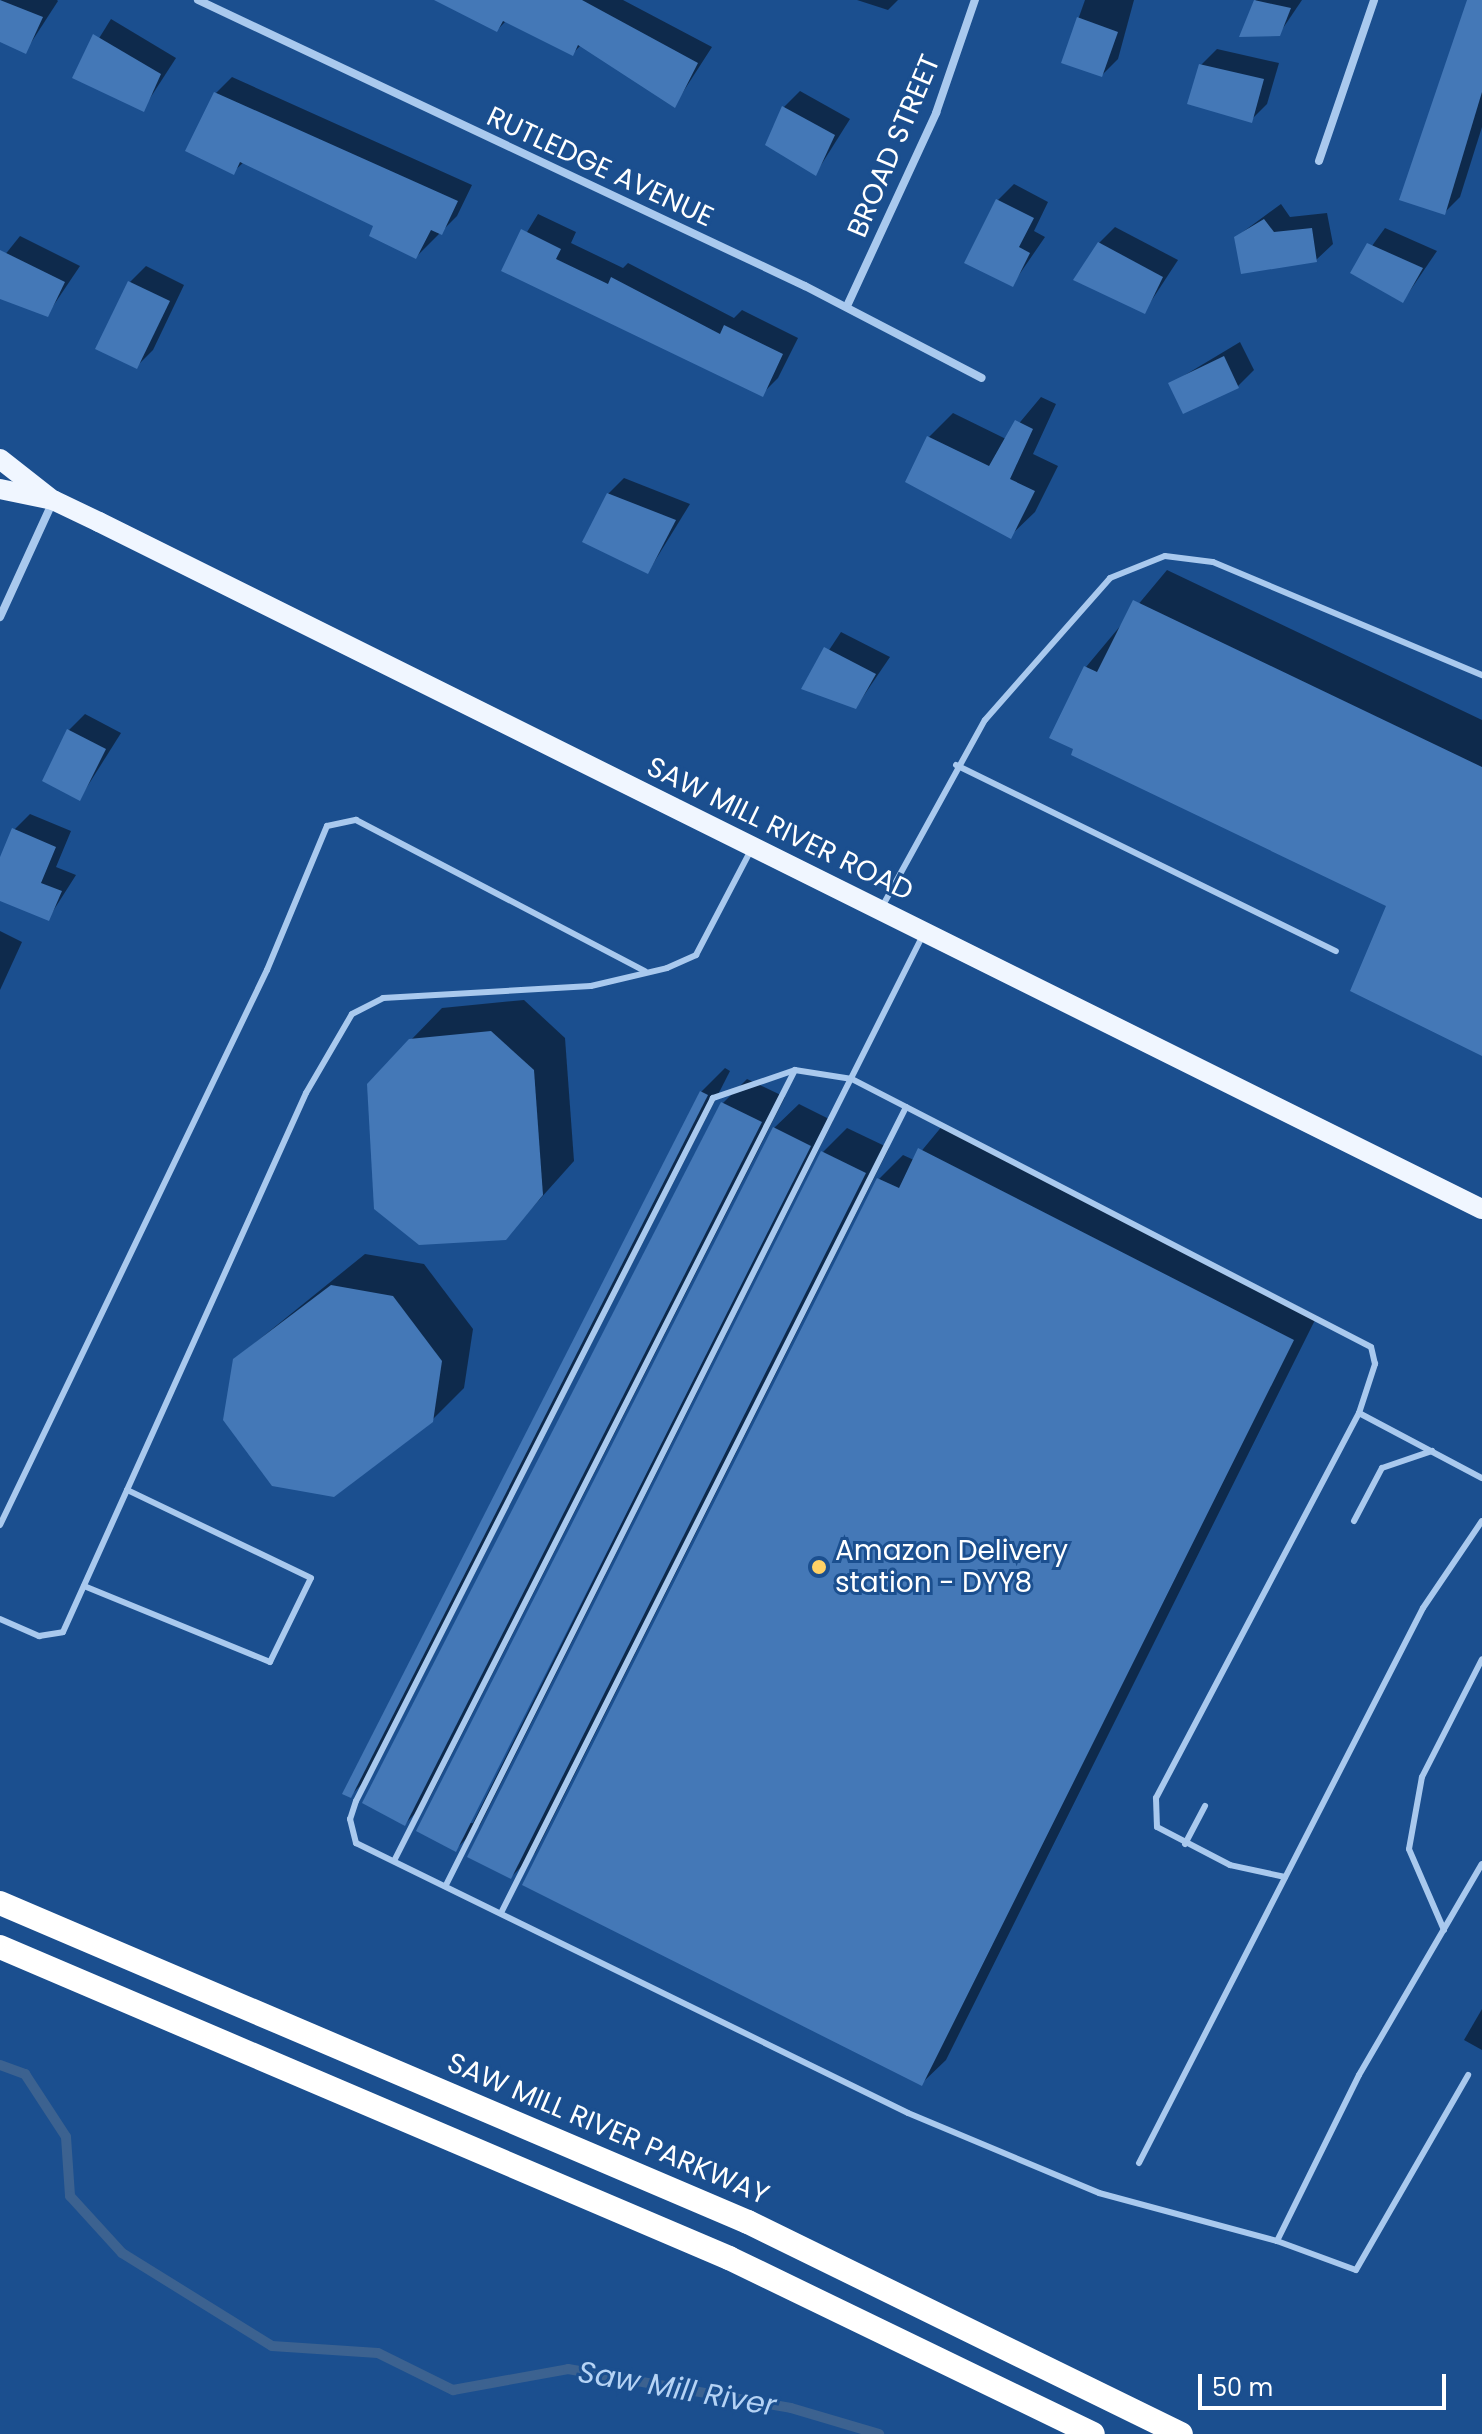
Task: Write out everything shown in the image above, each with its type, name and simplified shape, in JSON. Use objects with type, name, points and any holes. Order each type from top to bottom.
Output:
[{"type":"highway","name":"SAW MILL RIVER PARKWAY","points":[[0,1903],[776,2234],[1181,2434]]},
{"type":"highway","points":[[0,1947],[729,2258],[1093,2434]]},
{"type":"main road","name":"SAW MILL RIVER ROAD","points":[[0,459],[53,500],[1482,1209]]},
{"type":"main road","name":"SAW MILL RIVER ROAD","points":[[0,489],[53,500]]},
{"type":"street","name":"RUTLEDGE AVENUE","points":[[198,0],[847,306],[982,378]]},
{"type":"street","name":"BROAD STREET","points":[[847,306],[936,113],[975,0]]},
{"type":"street","points":[[1319,161],[1374,0]]},
{"type":"street","points":[[0,617],[53,500]]},
{"type":"lane","points":[[881,910],[956,765],[985,720],[1110,578],[1165,556],[1213,562],[1482,675]]},
{"type":"lane","points":[[956,765],[1336,951]]},
{"type":"lane","points":[[0,1525],[267,970],[327,826],[356,820],[645,971]]},
{"type":"lane","points":[[0,1619],[39,1636],[63,1632],[306,1093],[352,1014],[383,998],[591,986],[696,955],[752,847]]},
{"type":"lane","points":[[446,1885],[925,932]]},
{"type":"lane","points":[[394,1861],[795,1070]]},
{"type":"lane","points":[[1285,1877],[1230,1865],[1157,1827],[1156,1798],[1359,1413],[1375,1364],[1371,1347],[1353,1332],[852,1079],[795,1070],[713,1098],[356,1801],[350,1819],[356,1843],[908,2113],[1099,2193],[1277,2241],[1356,2270],[1468,2075]]},
{"type":"lane","points":[[501,1913],[906,1107]]},
{"type":"lane","points":[[1359,1413],[1482,1478]]},
{"type":"lane","points":[[1354,1521],[1382,1468],[1432,1451]]},
{"type":"lane","points":[[84,1586],[270,1662],[311,1578],[127,1490]]},
{"type":"lane","points":[[1139,2163],[1423,1608],[1482,1521]]},
{"type":"lane","points":[[1444,1930],[1409,1849],[1422,1777],[1482,1659]]},
{"type":"lane","points":[[1185,1844],[1205,1806]]},
{"type":"lane","points":[[1277,2241],[1315,2157],[1482,1864]]},
{"type":"building","points":[[0,0],[43,17],[26,54],[0,42]]},
{"type":"building","points":[[434,0],[582,0],[698,63],[675,108],[578,45],[573,56],[503,21],[497,32]]},
{"type":"building","points":[[1254,0],[1291,8],[1280,36],[1239,37]]},
{"type":"building","points":[[1467,0],[1482,0],[1482,92],[1445,215],[1399,200]]},
{"type":"building","points":[[1077,17],[1118,32],[1102,77],[1061,63]]},
{"type":"building","points":[[93,34],[161,74],[144,112],[72,78]]},
{"type":"building","points":[[1199,64],[1264,79],[1252,123],[1187,104]]},
{"type":"building","points":[[214,92],[458,201],[442,235],[431,230],[416,259],[369,236],[373,226],[240,162],[234,175],[185,151]]},
{"type":"building","points":[[782,106],[835,135],[816,176],[765,145]]},
{"type":"building","points":[[996,199],[1034,218],[1019,247],[1030,253],[1013,287],[964,263]]},
{"type":"building","points":[[1264,219],[1274,232],[1312,228],[1317,262],[1241,274],[1234,237]]},
{"type":"building","points":[[521,229],[561,249],[556,259],[608,284],[611,277],[720,334],[724,325],[783,354],[763,397],[501,271]]},
{"type":"building","points":[[1098,242],[1163,277],[1145,314],[1073,280]]},
{"type":"building","points":[[1367,243],[1423,268],[1403,303],[1350,273]]},
{"type":"building","points":[[0,250],[65,282],[48,317],[0,299]]},
{"type":"building","points":[[128,281],[170,301],[137,369],[95,349]]},
{"type":"building","points":[[1224,356],[1239,388],[1183,414],[1168,383]]},
{"type":"building","points":[[1015,420],[1033,429],[1010,479],[1035,491],[1011,539],[905,482],[927,436],[989,466]]},
{"type":"building","points":[[607,493],[676,520],[648,574],[582,542]]},
{"type":"building","points":[[1133,600],[1482,767],[1482,1056],[1350,991],[1386,906],[1071,755],[1073,749],[1049,738],[1084,666],[1097,672]]},
{"type":"building","points":[[824,647],[876,674],[856,709],[801,689]]},
{"type":"building","points":[[67,729],[106,749],[80,801],[42,781]]},
{"type":"building","points":[[12,828],[56,847],[41,883],[62,891],[49,921],[0,901],[0,857]]},
{"type":"building","points":[[491,1031],[534,1070],[543,1195],[506,1240],[419,1245],[374,1209],[367,1084],[409,1039]]},
{"type":"building","points":[[700,1091],[708,1095],[351,1798],[342,1794]]},
{"type":"building","points":[[721,1102],[762,1122],[405,1826],[362,1803]]},
{"type":"building","points":[[773,1127],[811,1146],[456,1852],[416,1831]]},
{"type":"building","name":"Amazon Delivery station - DYY8","points":[[918,1148],[1294,1340],[922,2086],[522,1885],[877,1178],[899,1188]]},
{"type":"building","points":[[821,1151],[866,1173],[511,1879],[467,1857]]},
{"type":"building","points":[[331,1285],[393,1296],[442,1361],[433,1422],[334,1497],[272,1486],[223,1420],[233,1359]]},
{"type":"waterway","name":"Saw Mill River","points":[[0,2065],[25,2074],[66,2137],[70,2196],[122,2253],[272,2346],[378,2353],[453,2390],[568,2369],[791,2408],[879,2434]]},
{"type":"place","name":"Amazon Delivery station - DYY8","points":[[819,1567]]}]
